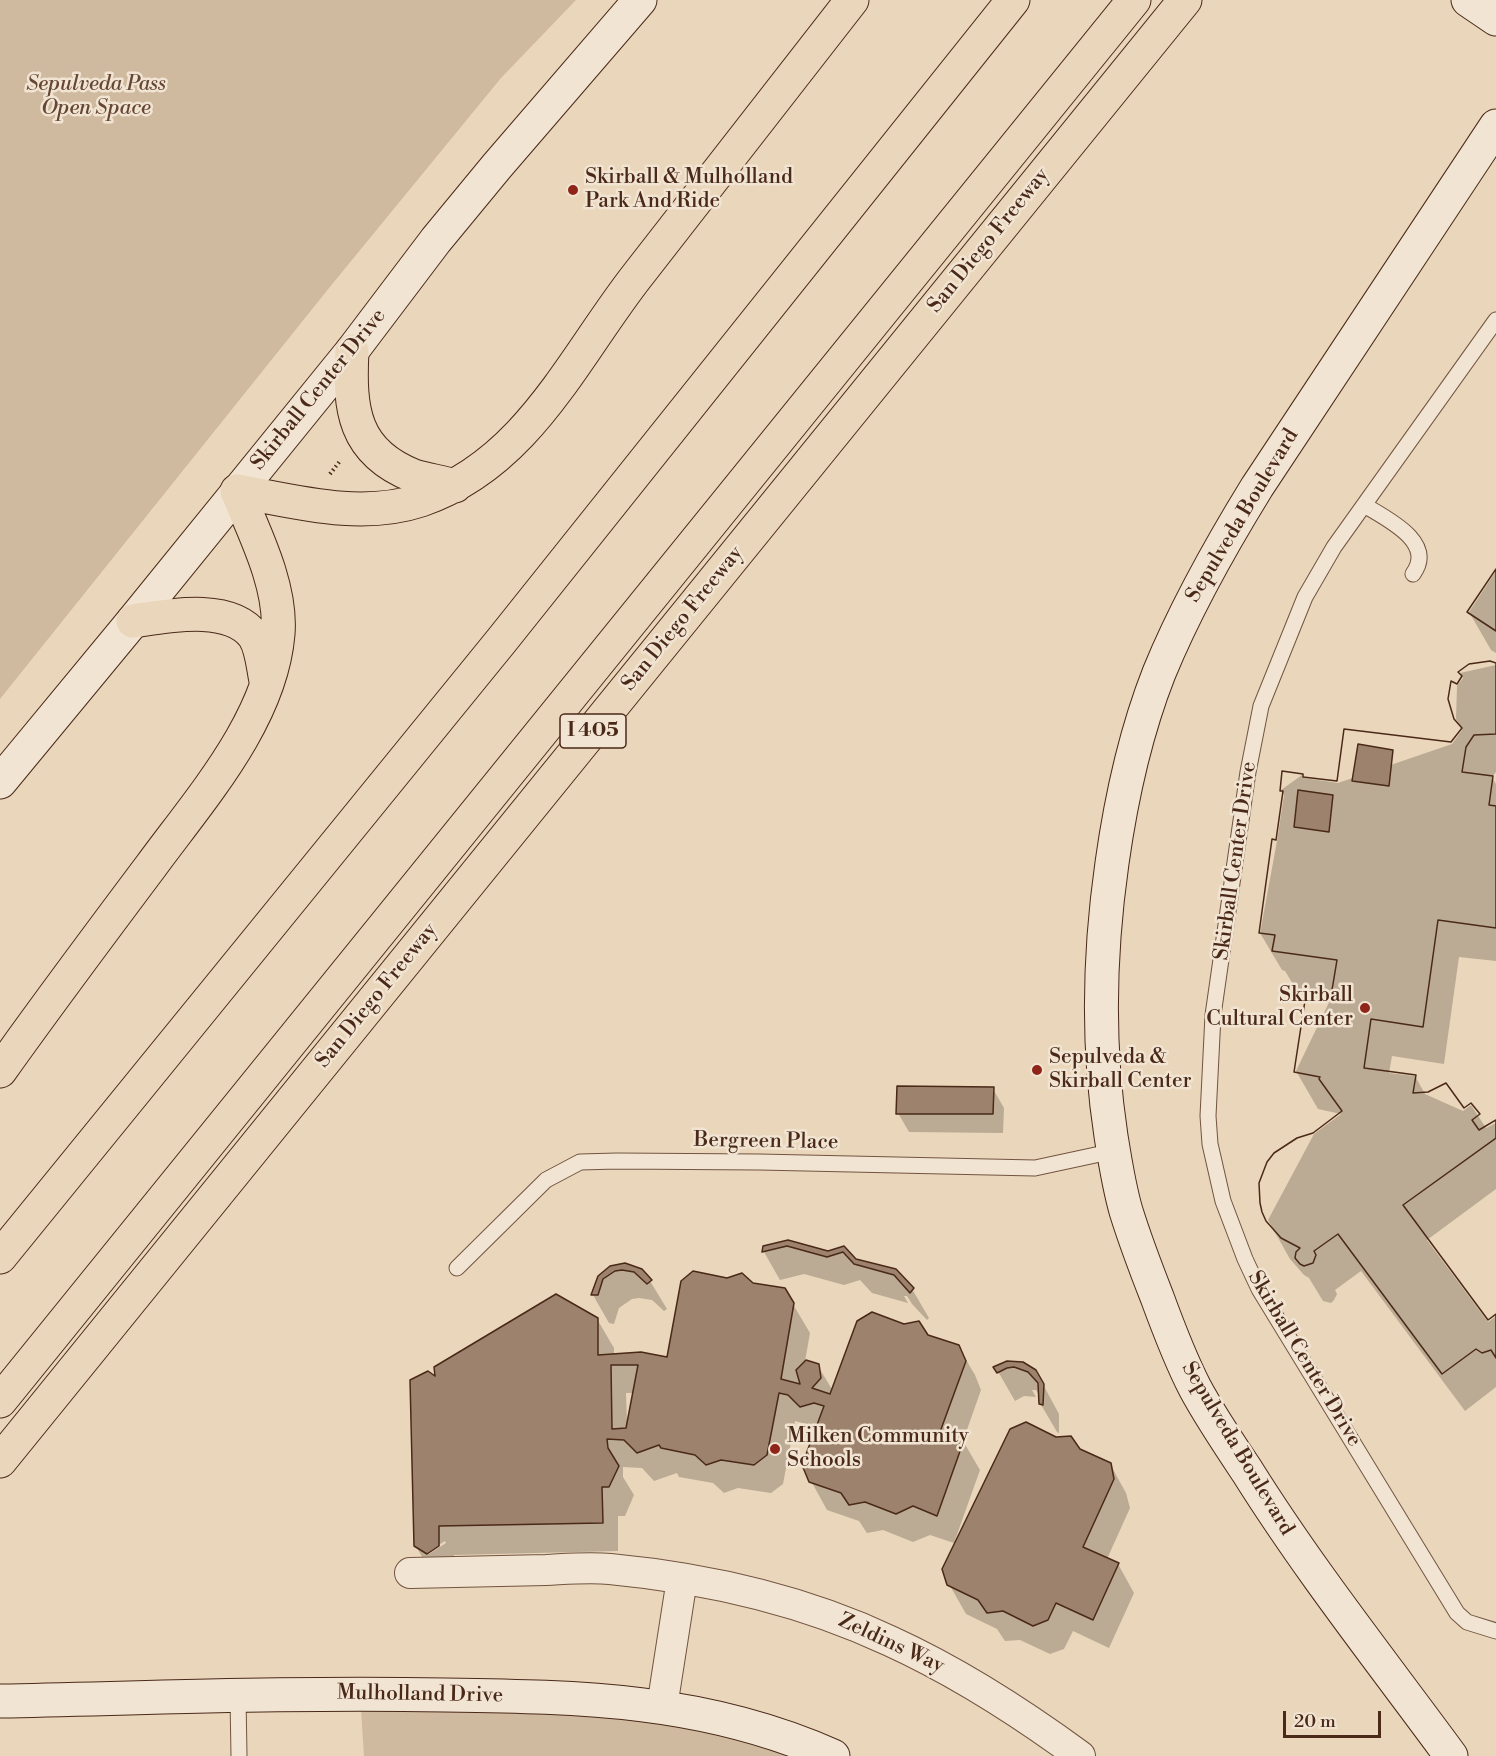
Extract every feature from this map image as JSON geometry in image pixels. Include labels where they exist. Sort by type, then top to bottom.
[{"type":"highway","points":[[237,491],[306,504],[365,510],[395,507],[455,486],[491,462],[507,449],[584,353],[632,283],[852,0]]},
{"type":"highway","points":[[0,1257],[502,640],[1013,0]]},
{"type":"highway","points":[[0,1401],[1134,0]]},
{"type":"highway","name":"San Diego Freeway","points":[[0,1461],[1185,0]]},
{"type":"highway","points":[[352,351],[353,408],[360,430],[369,445],[387,463],[415,476],[455,486]]},
{"type":"highway","points":[[0,1071],[223,768],[260,705],[275,659],[279,632],[276,604],[263,554],[237,491]]},
{"type":"highway","points":[[133,621],[171,615],[195,615],[222,617],[242,624],[254,636],[260,650],[267,683]]},
{"type":"main road","name":"Skirball Center Drive","points":[[0,782],[352,351],[436,240],[640,0]]},
{"type":"main road","points":[[1468,0],[1496,19]]},
{"type":"main road","name":"Sepulveda Boulevard","points":[[1451,1756],[1287,1533],[1195,1387],[1168,1326],[1126,1209],[1105,1094],[1100,1031],[1102,959],[1118,815],[1135,746],[1158,676],[1187,608],[1234,525],[1496,126]]},
{"type":"main road","name":"Mulholland Drive","points":[[0,1701],[360,1693],[607,1700],[712,1716],[765,1730],[833,1756]]},
{"type":"street","name":"Zeldins Way","points":[[410,1572],[608,1568],[682,1579],[779,1600],[889,1640],[945,1668],[1002,1701],[1080,1756]]},
{"type":"street","points":[[662,1707],[682,1579]]},
{"type":"lane","name":"Skirball Center Drive","points":[[1496,320],[1334,547],[1305,597],[1261,706],[1248,772],[1214,1015],[1208,1116],[1210,1144],[1223,1201],[1259,1289],[1457,1613],[1467,1622],[1496,1631]]},
{"type":"lane","points":[[1364,505],[1402,528],[1413,540],[1420,553],[1417,569],[1413,574]]},
{"type":"lane","name":"Bergreen Place","points":[[457,1268],[546,1180],[580,1162],[759,1162],[1035,1168],[1114,1151]]},
{"type":"lane","points":[[230,1697],[239,1756]]},
{"type":"path","points":[[329,475],[344,455]]},
{"type":"green space","name":"Sepulveda Pass Open Space","points":[[0,0],[576,0],[501,78],[329,288],[0,699]]},
{"type":"green space","points":[[360,1693],[553,1697],[833,1756],[364,1756]]},
{"type":"building","points":[[1496,569],[1496,631],[1467,612]]},
{"type":"building","points":[[1496,569],[1496,631],[1467,612]]},
{"type":"building","name":"Skirball Cultural Center","points":[[1490,661],[1496,663],[1496,734],[1474,735],[1466,747],[1462,772],[1493,776],[1489,805],[1496,806],[1496,928],[1438,920],[1423,1027],[1371,1019],[1364,1068],[1416,1075],[1413,1093],[1428,1092],[1446,1083],[1464,1108],[1471,1103],[1480,1114],[1472,1120],[1479,1130],[1496,1120],[1496,1138],[1403,1205],[1488,1320],[1496,1314],[1496,1358],[1491,1350],[1482,1353],[1476,1349],[1442,1374],[1338,1234],[1314,1251],[1316,1255],[1313,1263],[1304,1266],[1295,1258],[1300,1248],[1281,1238],[1266,1221],[1262,1212],[1259,1183],[1267,1162],[1274,1153],[1297,1138],[1313,1133],[1342,1111],[1319,1079],[1320,1077],[1294,1072],[1306,994],[1331,996],[1337,960],[1272,951],[1275,935],[1259,933],[1272,839],[1276,840],[1283,791],[1280,791],[1282,771],[1303,774],[1303,777],[1337,781],[1344,729],[1451,742],[1462,728],[1454,719],[1448,699],[1451,681],[1457,684],[1462,676],[1458,672],[1469,664]],"holes":[[[1358,744],[1393,750],[1389,786],[1352,781]],[[1298,790],[1333,795],[1329,832],[1294,827]]]},
{"type":"building","name":"Skirball Cultural Center","points":[[1490,661],[1496,663],[1496,734],[1474,735],[1466,747],[1462,772],[1493,776],[1489,805],[1496,806],[1496,928],[1438,920],[1423,1027],[1371,1019],[1364,1068],[1416,1075],[1413,1093],[1428,1092],[1446,1083],[1464,1108],[1471,1103],[1480,1114],[1472,1120],[1479,1130],[1496,1120],[1496,1138],[1403,1205],[1488,1320],[1496,1314],[1496,1358],[1491,1350],[1482,1353],[1476,1349],[1442,1374],[1338,1234],[1314,1251],[1316,1255],[1313,1263],[1304,1266],[1295,1258],[1300,1248],[1281,1238],[1266,1221],[1262,1212],[1259,1183],[1267,1162],[1274,1153],[1297,1138],[1313,1133],[1342,1111],[1319,1079],[1320,1077],[1294,1072],[1306,994],[1331,996],[1337,960],[1272,951],[1275,935],[1259,933],[1272,839],[1276,840],[1283,791],[1280,791],[1282,771],[1303,774],[1303,777],[1337,781],[1344,729],[1451,742],[1462,728],[1454,719],[1448,699],[1451,681],[1457,684],[1462,676],[1458,672],[1469,664]]},
{"type":"building","points":[[897,1086],[994,1087],[993,1114],[896,1114]]},
{"type":"building","points":[[788,1240],[828,1251],[844,1246],[856,1259],[896,1269],[914,1288],[910,1293],[894,1275],[854,1264],[843,1252],[827,1257],[787,1246],[762,1252],[763,1246]]},
{"type":"building","points":[[625,1263],[642,1269],[652,1280],[647,1284],[634,1272],[615,1271],[603,1279],[598,1295],[591,1295],[598,1276],[610,1266]]},
{"type":"building","points":[[693,1271],[727,1278],[742,1273],[753,1283],[785,1288],[794,1303],[781,1379],[800,1384],[796,1370],[806,1360],[819,1364],[821,1378],[812,1388],[830,1394],[857,1321],[872,1312],[904,1324],[919,1321],[928,1335],[959,1345],[966,1361],[940,1432],[964,1440],[937,1516],[913,1506],[896,1514],[865,1502],[849,1505],[841,1493],[809,1482],[802,1465],[824,1406],[814,1403],[800,1407],[788,1395],[779,1393],[767,1455],[754,1465],[721,1460],[706,1465],[695,1455],[661,1448],[659,1445],[637,1453],[624,1440],[607,1439],[608,1448],[619,1466],[609,1487],[602,1487],[603,1523],[439,1526],[439,1546],[427,1554],[414,1546],[410,1380],[428,1371],[435,1376],[434,1367],[556,1294],[598,1318],[598,1355],[641,1352],[667,1357],[681,1281]],"holes":[[[611,1365],[638,1365],[626,1428],[612,1429]]]},
{"type":"building","points":[[1007,1361],[1023,1362],[1036,1370],[1044,1384],[1043,1405],[1039,1404],[1038,1383],[1028,1372],[1014,1367],[997,1373],[993,1367]]},
{"type":"building","points":[[1026,1422],[1056,1437],[1071,1436],[1080,1449],[1111,1463],[1114,1479],[1083,1547],[1119,1563],[1093,1620],[1056,1603],[1048,1620],[1033,1626],[1003,1611],[987,1613],[978,1600],[947,1585],[942,1569],[1010,1429]]},
{"type":"place","name":"Skirball & Mulholland Park And Ride","points":[[573,190]]},
{"type":"place","name":"Skirball Cultural Center","points":[[1365,1008]]},
{"type":"place","name":"Sepulveda & Skirball Center","points":[[1037,1070]]},
{"type":"place","name":"Milken Community Schools","points":[[775,1449]]}]
